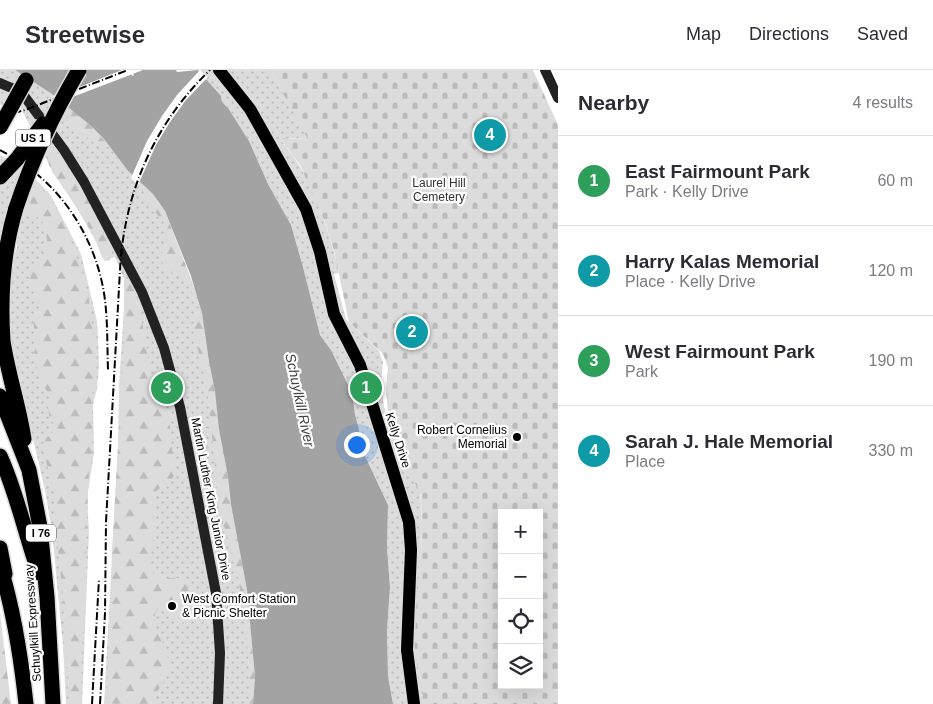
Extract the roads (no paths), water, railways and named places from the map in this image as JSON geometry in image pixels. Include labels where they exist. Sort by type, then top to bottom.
[{"type":"highway","name":"US 1","points":[[0,177],[24,150],[63,98],[79,70]]},
{"type":"highway","points":[[0,106],[30,75]]},
{"type":"highway","points":[[0,127],[30,75]]},
{"type":"highway","points":[[29,470],[22,422],[3,342],[0,310],[1,279],[6,245],[16,208],[35,157],[63,98]]},
{"type":"highway","name":"Schuylkill Expressway","points":[[0,396],[29,470],[40,527],[48,597],[52,704]]},
{"type":"highway","points":[[0,456],[17,499],[28,542],[48,597]]},
{"type":"highway","points":[[0,548],[9,595]]},
{"type":"highway","name":"Schuylkill Expressway","points":[[0,566],[9,595],[26,704]]},
{"type":"main road","name":"Kelly Drive","points":[[219,70],[250,109],[306,209],[320,252],[334,314],[360,365],[409,522],[411,550],[407,650],[414,704]]},
{"type":"main road","points":[[545,70],[558,98]]},
{"type":"main road","name":"Martin Luther King Junior Drive","points":[[0,83],[14,89],[25,97],[81,176],[142,292],[164,348],[180,408],[216,592],[220,652],[218,704]]},
{"type":"water","name":"Schuylkill River","points":[[15,70],[127,70],[133,76],[129,70],[176,70],[177,72],[198,70],[221,96],[222,102],[228,108],[249,141],[268,184],[291,225],[320,335],[331,350],[352,393],[365,456],[388,505],[387,548],[390,587],[387,631],[388,676],[393,704],[253,704],[255,677],[247,590],[231,504],[202,313],[191,276],[165,211],[153,194],[128,171],[104,139],[90,125],[52,94]]},
{"type":"railway","points":[[0,117],[25,110],[128,70]]},
{"type":"railway","points":[[100,704],[105,613],[106,522],[123,242],[135,187],[158,137],[190,91],[210,70]]},
{"type":"railway","points":[[0,150],[26,166],[55,191],[78,222],[87,239],[100,275],[104,293],[108,370]]},
{"type":"railway","points":[[92,704],[99,579]]},
{"type":"place","name":"Sarah J. Hale Memorial","points":[[490,135]]},
{"type":"place","name":"Harry Kalas Memorial","points":[[412,332]]},
{"type":"place","name":"West Fairmount Park","points":[[167,388]]},
{"type":"place","name":"East Fairmount Park","points":[[366,388]]},
{"type":"place","name":"Robert Cornelius Memorial","points":[[517,437]]},
{"type":"place","name":"West Comfort Station & Picnic Shelter","points":[[172,606]]},
{"type":"park label","name":"Laurel Hill Cemetery","points":[[439,190]]}]
